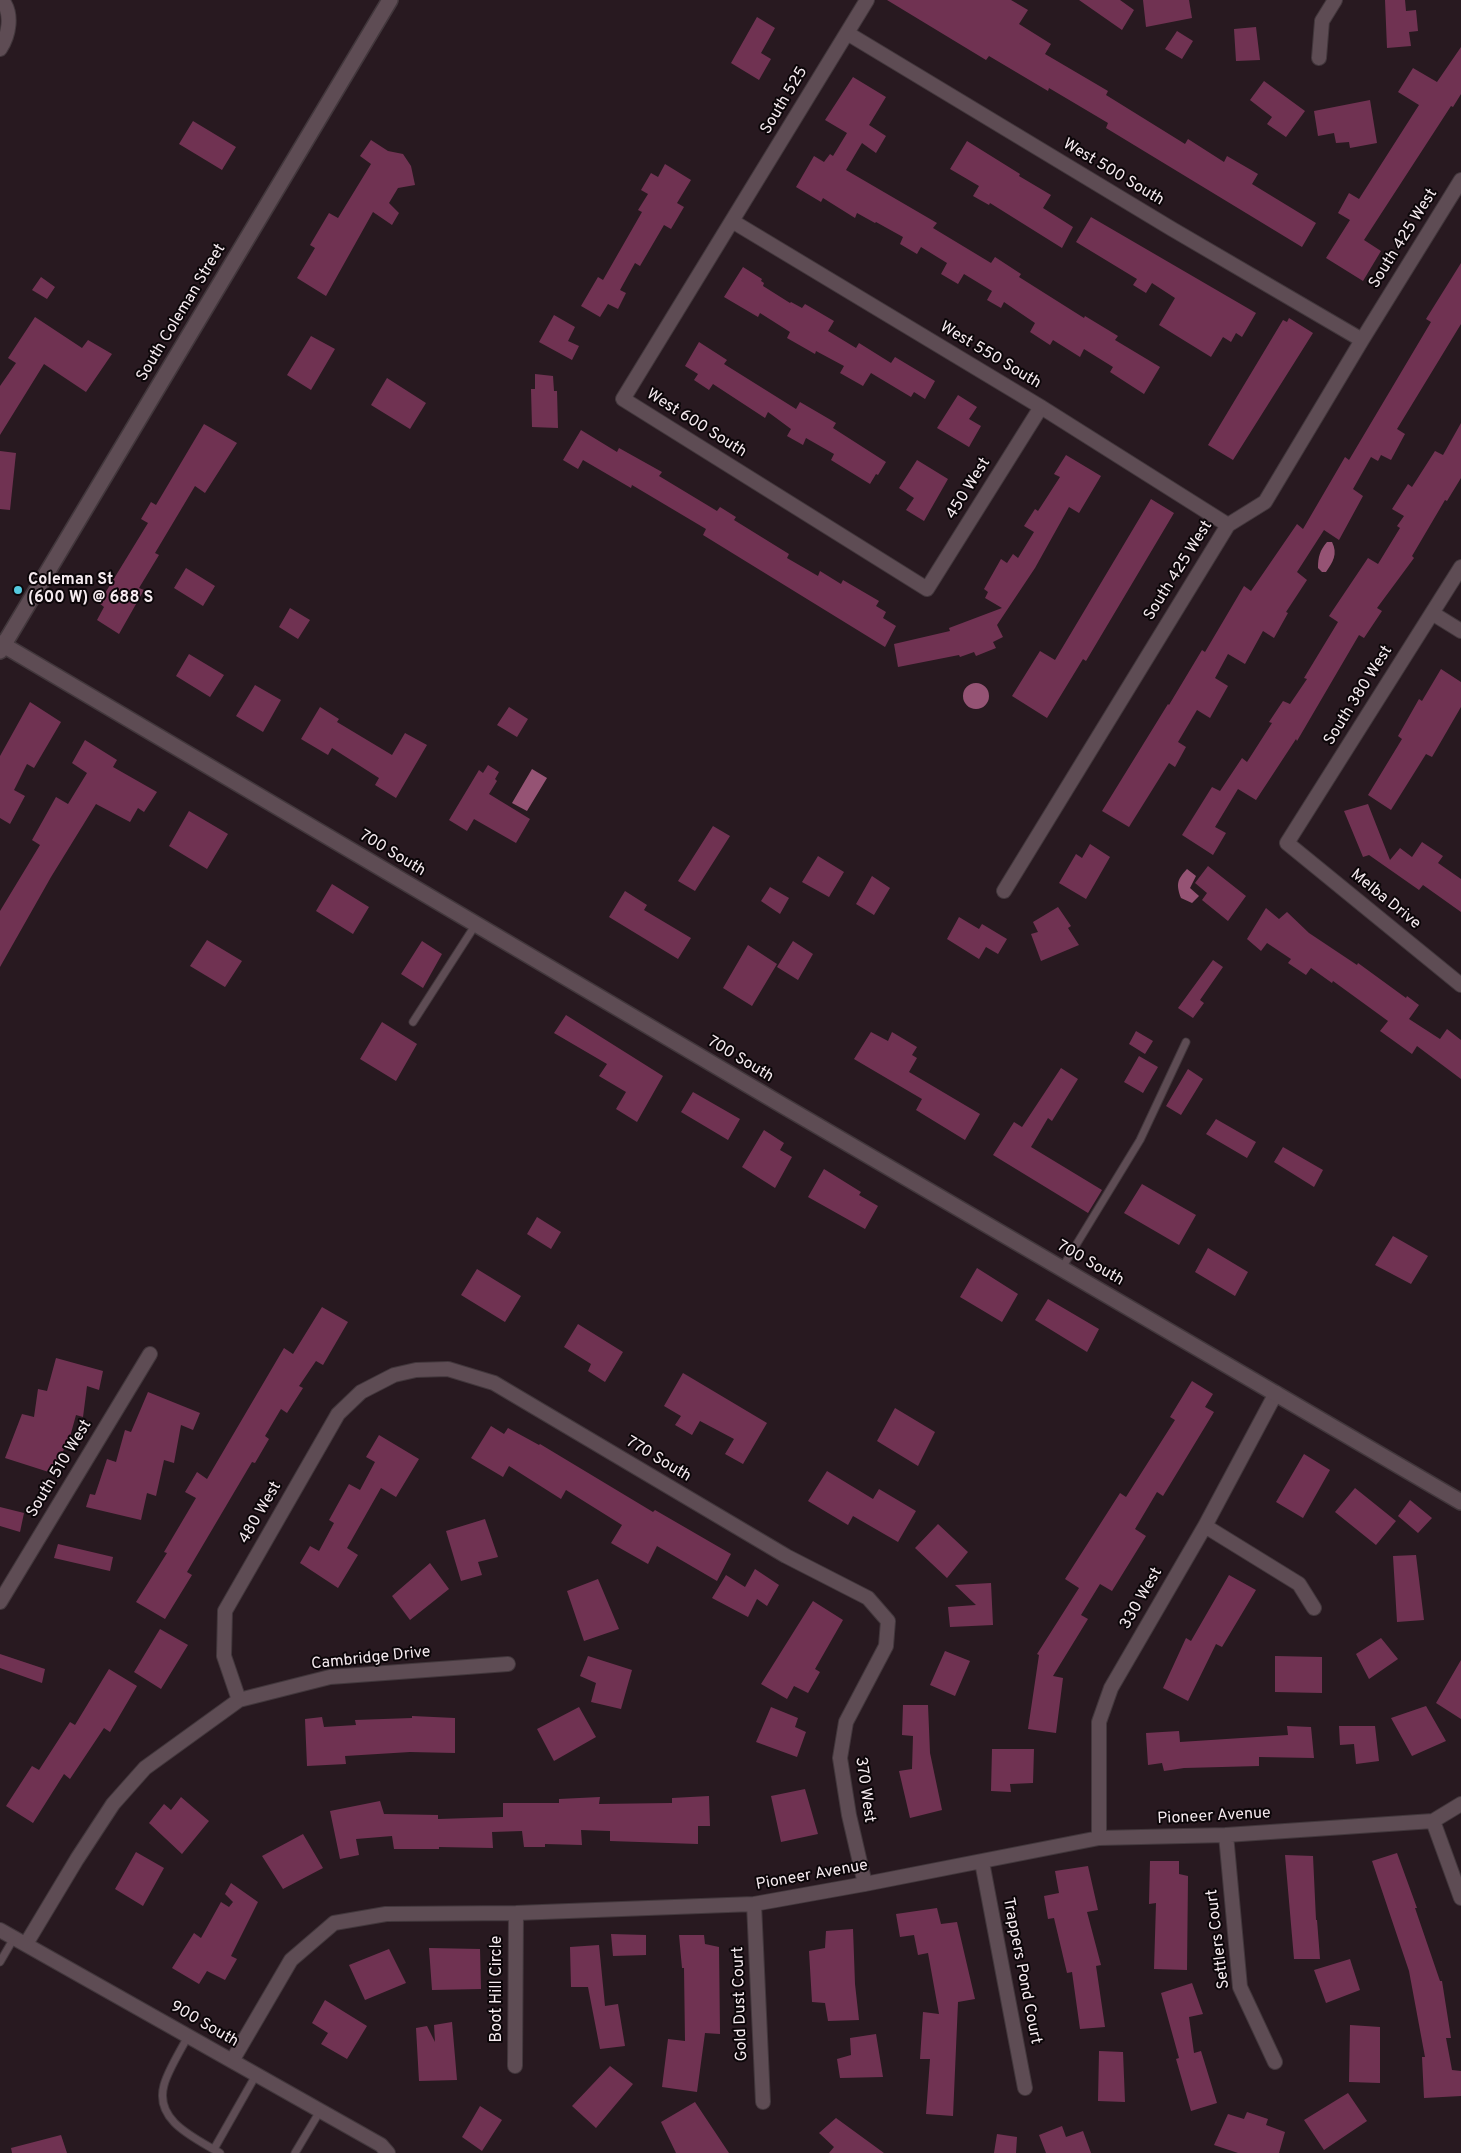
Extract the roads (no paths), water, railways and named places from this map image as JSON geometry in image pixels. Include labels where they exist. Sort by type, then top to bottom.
[{"type":"street","points":[[0,50],[4,43],[10,20],[2,0]]},
{"type":"street","name":"South Coleman Street","points":[[1,646],[390,0]]},
{"type":"street","name":"South 525","points":[[732,221],[867,0]]},
{"type":"street","points":[[1319,58],[1322,21],[1335,0]]},
{"type":"street","name":"West 500 South","points":[[847,33],[1172,229],[1362,340]]},
{"type":"street","name":"South 425 West","points":[[1004,891],[1228,525],[1265,502],[1461,180]]},
{"type":"street","name":"West 550 South","points":[[732,221],[1041,407],[1228,525]]},
{"type":"street","name":"West 600 South","points":[[732,221],[623,399],[927,589]]},
{"type":"street","name":"450 West","points":[[927,589],[1041,407]]},
{"type":"street","name":"South 380 West","points":[[1287,843],[1461,567]]},
{"type":"street","points":[[1432,613],[1461,631]]},
{"type":"street","name":"700 South","points":[[1,646],[1461,1502]]},
{"type":"street","name":"Melba Drive","points":[[1287,843],[1461,985]]},
{"type":"street","name":"South 510 West","points":[[0,1602],[150,1354]]},
{"type":"street","name":"770 South","points":[[394,1374],[416,1370],[448,1369],[494,1383],[786,1556],[868,1598],[888,1620]]},
{"type":"street","name":"480 West","points":[[238,1700],[224,1656],[225,1610],[338,1414],[362,1392],[394,1374]]},
{"type":"street","name":"330 West","points":[[1099,1838],[1099,1722],[1111,1688],[1205,1526],[1276,1393]]},
{"type":"street","points":[[1205,1526],[1299,1584],[1314,1608]]},
{"type":"street","name":"370 West","points":[[865,1884],[849,1815],[840,1758],[846,1722],[886,1646],[888,1620]]},
{"type":"street","name":"Cambridge Drive","points":[[20,1941],[113,1804],[145,1768],[238,1700],[330,1677],[508,1664]]},
{"type":"street","name":"Pioneer Avenue","points":[[232,2061],[291,1960],[334,1923],[386,1914],[516,1913],[754,1904],[982,1862],[1099,1838],[1226,1835],[1433,1821],[1461,1804]]},
{"type":"street","points":[[1433,1821],[1461,1898]]},
{"type":"street","name":"Settlers Court","points":[[1226,1835],[1240,1987],[1275,2062]]},
{"type":"street","name":"Trappers Pond Court","points":[[982,1862],[1025,2088]]},
{"type":"street","name":"Gold Dust Court","points":[[754,1904],[762,2102]]},
{"type":"street","name":"Boot Hill Circle","points":[[515,2066],[516,1913]]},
{"type":"street","name":"900 South","points":[[0,1930],[381,2145],[388,2153]]},
{"type":"lane","points":[[413,1022],[476,924]]},
{"type":"lane","points":[[1062,1268],[1140,1140],[1186,1042]]},
{"type":"lane","points":[[0,1962],[20,1941]]},
{"type":"lane","points":[[188,2036],[164,2085],[163,2105],[178,2128],[217,2151],[256,2075]]},
{"type":"lane","points":[[296,2153],[320,2111]]},
{"type":"place","name":"Coleman St (600 W) @ 688 S","points":[[18,590]]}]
